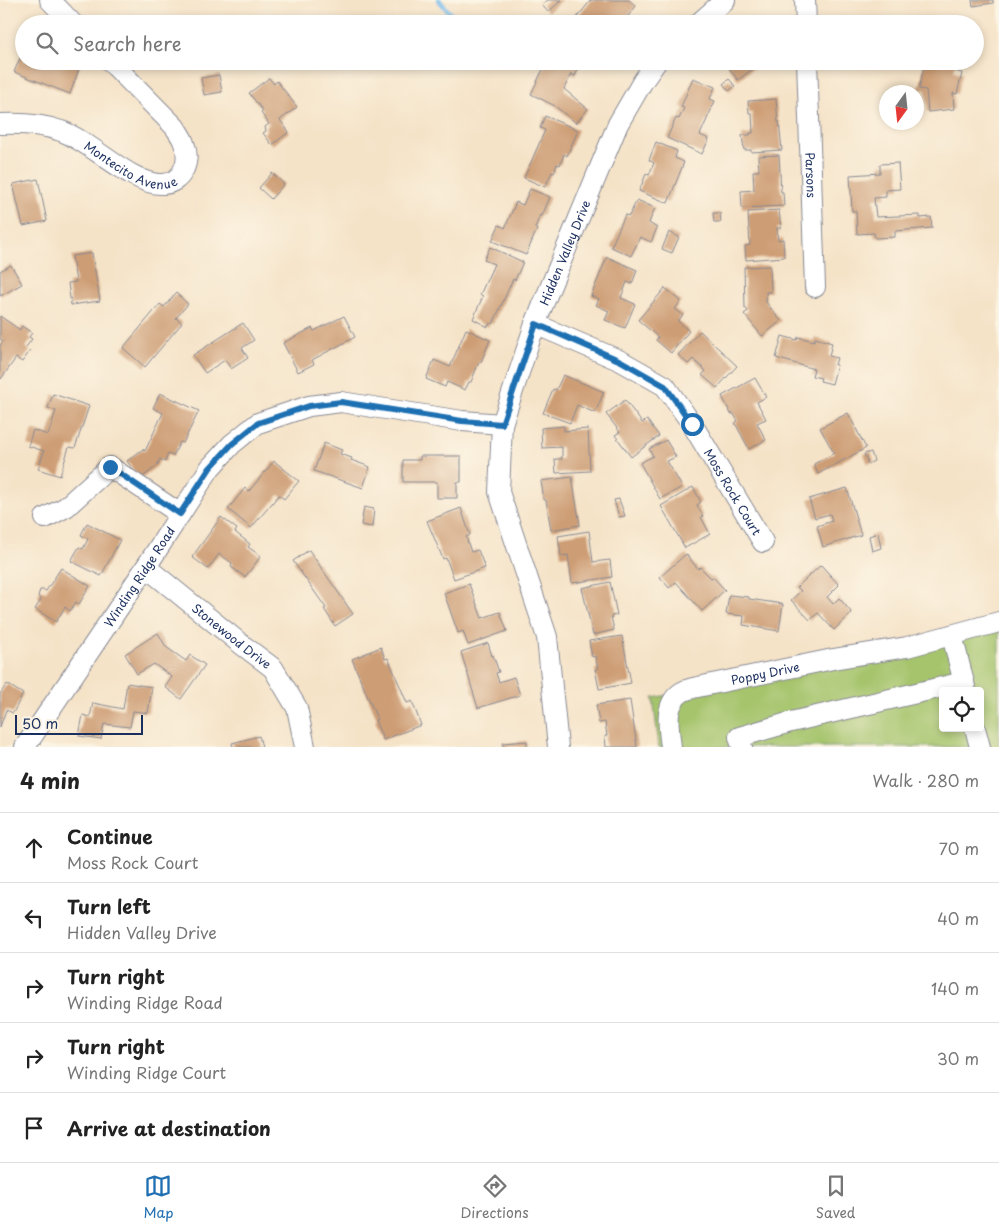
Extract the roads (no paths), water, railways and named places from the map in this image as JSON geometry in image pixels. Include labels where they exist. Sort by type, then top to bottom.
[{"type":"street","points":[[50,0],[65,15]]},
{"type":"street","points":[[708,15],[725,0]]},
{"type":"street","points":[[805,0],[806,15]]},
{"type":"street","name":"Montecito Avenue","points":[[0,124],[38,125],[62,131],[146,181],[162,184],[176,179],[182,174],[187,159],[184,142],[175,126],[119,70]]},
{"type":"street","name":"Hidden Valley Drive","points":[[558,747],[547,637],[499,492],[502,424],[536,324],[618,124],[651,70]]},
{"type":"street","name":"Parsons","points":[[807,70],[815,287]]},
{"type":"street","name":"Moss Rock Court","points":[[536,324],[621,361],[665,386],[692,424],[763,542]]},
{"type":"street","name":"Winding Ridge Road","points":[[25,747],[210,468],[232,444],[258,423],[309,406],[341,402],[462,421],[502,424]]},
{"type":"street","points":[[45,518],[66,507],[110,467],[180,514]]},
{"type":"street","name":"Stonewood Drive","points":[[146,566],[273,668],[297,708],[305,747]]},
{"type":"street","points":[[742,747],[739,737],[791,722],[965,686],[952,635],[999,622]]},
{"type":"street","name":"Poppy Drive","points":[[672,747],[668,718],[674,700],[681,692],[824,661],[907,647],[952,635]]},
{"type":"street","points":[[976,732],[980,747]]},
{"type":"waterway","points":[[439,0],[452,15]]}]
